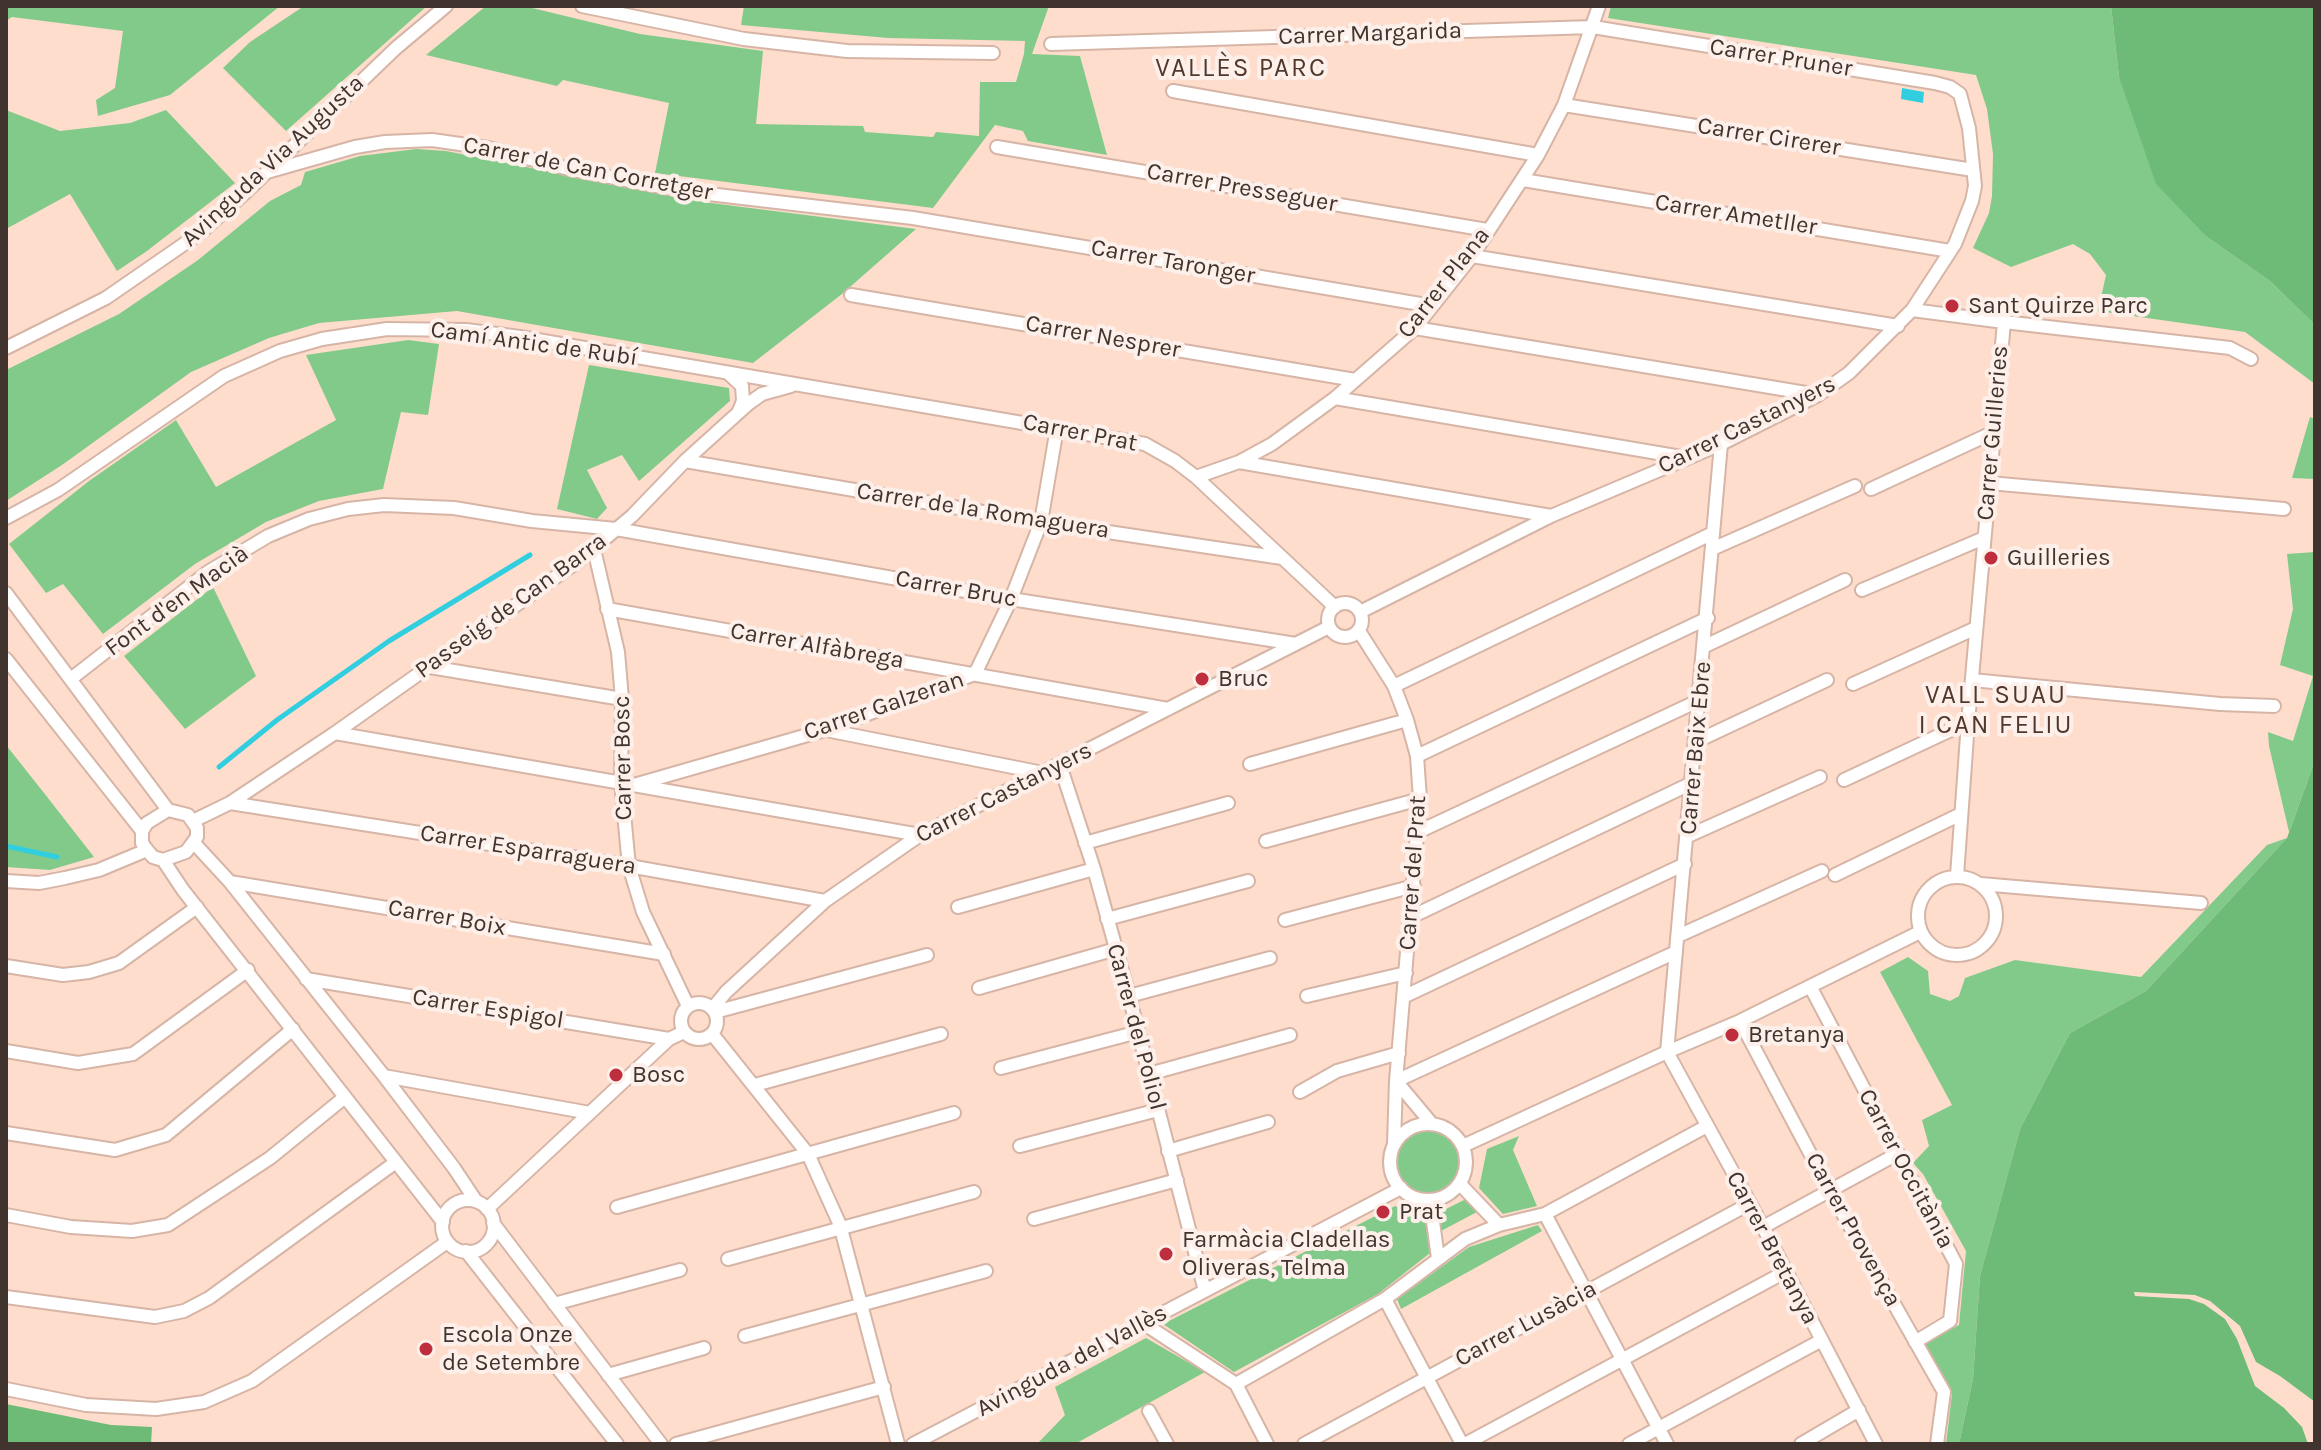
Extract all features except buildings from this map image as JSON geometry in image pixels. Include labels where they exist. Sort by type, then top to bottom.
[{"type":"street","name":"Avinguda Via Augusta","points":[[6,348],[63,321],[152,268],[209,226],[375,67],[446,6]]},
{"type":"street","points":[[582,6],[744,39],[847,51],[993,53]]},
{"type":"street","name":"Carrer Plana","points":[[1196,477],[1239,462],[1272,444],[1335,398],[1415,328],[1472,256],[1538,155],[1564,105],[1599,6]]},
{"type":"street","name":"Carrer Margarida","points":[[1051,44],[1593,27]]},
{"type":"street","name":"Carrer Pruner","points":[[1593,27],[1935,83],[1950,87],[1964,101]]},
{"type":"street","points":[[1173,91],[1538,155]]},
{"type":"street","name":"Carrer Castanyers","points":[[1360,612],[1551,516],[1721,444],[1818,395],[1849,373],[1912,310],[1950,251],[1972,201],[1975,186],[1964,101]]},
{"type":"street","name":"Carrer Cirerer","points":[[1564,105],[1973,170]]},
{"type":"street","name":"Carrer de Can Corretger","points":[[267,172],[355,147],[432,140],[488,148],[569,169],[683,191],[913,218]]},
{"type":"street","name":"Carrer Presseguer","points":[[997,147],[1487,230]]},
{"type":"street","name":"Carrer Ametller","points":[[1523,180],[1950,251]]},
{"type":"street","name":"Carrer Taronger","points":[[913,218],[1432,306]]},
{"type":"street","points":[[1472,256],[1898,326]]},
{"type":"street","name":"Carrer Nesprer","points":[[851,295],[1355,380]]},
{"type":"street","name":"Carrer Guilleries","points":[[1912,310],[2004,322],[1957,876]]},
{"type":"street","points":[[2004,322],[2230,348],[2251,359]]},
{"type":"street","points":[[1415,328],[1818,395]]},
{"type":"street","name":"Camí Antic de Rubí","points":[[6,518],[58,490],[224,376],[305,342],[387,329],[466,330],[816,387]]},
{"type":"street","points":[[727,372],[742,386],[743,401],[737,414]]},
{"type":"street","name":"Passeig de Can Barra","points":[[193,821],[230,803],[335,733],[594,549],[685,461],[762,394],[788,386],[816,387]]},
{"type":"street","name":"Carrer Prat","points":[[816,387],[1145,444],[1196,477],[1335,607]]},
{"type":"street","points":[[1335,398],[1687,458]]},
{"type":"street","name":"Carrer Galzeran","points":[[335,733],[627,783],[825,730],[975,674],[1011,599],[1041,522],[1057,428]]},
{"type":"street","points":[[1871,489],[1994,432]]},
{"type":"street","name":"Carrer Baix Ebre","points":[[1667,1052],[1708,618],[1721,444]]},
{"type":"street","name":"Carrer de la Romaguera","points":[[685,461],[1041,522],[1282,558]]},
{"type":"street","points":[[1239,462],[1551,516]]},
{"type":"street","points":[[1989,483],[2284,509]]},
{"type":"street","points":[[1712,549],[1855,486]]},
{"type":"street","name":"Font d'en Macià","points":[[72,678],[208,572],[268,536],[309,519],[348,509],[384,505],[454,508],[532,521],[616,529]]},
{"type":"street","name":"Carrer Bruc","points":[[616,529],[1011,599],[1296,644]]},
{"type":"street","points":[[1394,686],[1713,533]]},
{"type":"street","points":[[1862,590],[1984,538]]},
{"type":"street","name":"Carrer Bosc","points":[[594,549],[618,652],[629,866],[643,912],[688,1006]]},
{"type":"street","points":[[1705,646],[1845,580]]},
{"type":"street","points":[[6,593],[168,810],[188,815],[193,821],[197,828],[194,843],[186,852],[163,860],[153,857],[147,850],[142,843],[142,831],[147,823],[168,810]]},
{"type":"street","points":[[1346,603],[1357,607],[1360,612],[1362,622],[1359,631],[1349,637],[1337,635],[1329,627],[1328,616],[1335,607],[1346,603]]},
{"type":"street","name":"Carrer Alfàbrega","points":[[607,609],[1168,709]]},
{"type":"street","points":[[1417,756],[1708,618]]},
{"type":"street","name":"Carrer Castanyers","points":[[713,1010],[726,992],[825,901],[920,835],[1329,627]]},
{"type":"street","points":[[1853,684],[1976,628]]},
{"type":"street","name":"Carrer del Prat","points":[[1359,631],[1394,686],[1407,720],[1417,756],[1420,799],[1420,831],[1396,1081],[1394,1144]]},
{"type":"street","points":[[6,659],[142,831]]},
{"type":"street","points":[[430,667],[622,699]]},
{"type":"street","points":[[1695,742],[1827,680]]},
{"type":"street","points":[[1972,680],[2220,704],[2274,706]]},
{"type":"street","points":[[1420,831],[1700,700]]},
{"type":"street","points":[[1250,764],[1407,720]]},
{"type":"street","points":[[1844,780],[1968,722]]},
{"type":"street","points":[[825,730],[1043,773]]},
{"type":"street","name":"Carrer del Poliol","points":[[1060,765],[1094,869],[1205,1291]]},
{"type":"street","points":[[1688,836],[1820,777]]},
{"type":"street","points":[[627,783],[920,835]]},
{"type":"street","points":[[1411,917],[1692,783]]},
{"type":"street","points":[[1266,841],[1420,799]]},
{"type":"street","name":"Carrer Esparraguera","points":[[230,803],[629,866],[825,901]]},
{"type":"street","points":[[1085,843],[1228,803]]},
{"type":"street","points":[[1678,936],[1961,814]]},
{"type":"street","points":[[194,843],[230,882],[384,1076],[661,1444]]},
{"type":"street","points":[[6,881],[39,883],[65,878],[99,870],[147,850]]},
{"type":"street","points":[[163,860],[443,1222]]},
{"type":"street","points":[[1403,997],[1685,864]]},
{"type":"street","points":[[958,907],[1094,869]]},
{"type":"street","points":[[1981,884],[1996,908],[1995,930],[1981,948],[1969,955],[1951,956],[1932,948],[1920,932],[1917,913],[1920,901],[1929,888],[1945,878],[1957,876],[1981,884],[2201,903]]},
{"type":"street","points":[[1107,919],[1248,881]]},
{"type":"street","name":"Carrer Boix","points":[[230,882],[664,954]]},
{"type":"street","points":[[1285,920],[1414,886]]},
{"type":"street","points":[[6,966],[63,975],[89,972],[119,963],[197,907]]},
{"type":"street","points":[[1463,1146],[1740,1021],[1920,932]]},
{"type":"street","points":[[979,988],[1116,949]]},
{"type":"street","points":[[1432,1124],[1396,1081],[1676,952]]},
{"type":"street","points":[[713,1010],[927,955]]},
{"type":"street","points":[[1129,996],[1270,958]]},
{"type":"street","points":[[6,1051],[78,1063],[133,1054],[248,970]]},
{"type":"street","points":[[1307,996],[1406,973]]},
{"type":"street","name":"Carrer Espigol","points":[[306,979],[669,1039]]},
{"type":"street","name":"Carrer Occitània","points":[[1810,986],[1956,1264],[1950,1321],[1915,1342]]},
{"type":"street","points":[[698,1003],[713,1010],[718,1020],[713,1035],[702,1040],[684,1032],[682,1016],[688,1006],[698,1003]]},
{"type":"street","name":"Carrer Provença","points":[[1740,1021],[1830,1191],[1944,1392],[1937,1444]]},
{"type":"street","points":[[6,1133],[115,1150],[166,1135],[293,1029]]},
{"type":"street","points":[[493,1223],[493,1233],[485,1246],[475,1251],[466,1251],[447,1242],[443,1234],[446,1213],[456,1203],[481,1205],[590,1113],[669,1039],[684,1032]]},
{"type":"street","points":[[1001,1068],[1138,1032]]},
{"type":"street","points":[[755,1085],[941,1034]]},
{"type":"street","points":[[713,1035],[808,1154],[840,1229],[898,1444]]},
{"type":"street","points":[[1149,1074],[1290,1035]]},
{"type":"street","name":"Carrer Bretanya","points":[[1667,1052],[1876,1444]]},
{"type":"street","points":[[1300,1092],[1337,1071],[1399,1053]]},
{"type":"street","points":[[384,1076],[590,1113]]},
{"type":"street","points":[[6,1215],[71,1227],[132,1231],[168,1225],[270,1158],[345,1097]]},
{"type":"street","points":[[1020,1146],[1158,1110]]},
{"type":"street","points":[[617,1207],[954,1113]]},
{"type":"street","points":[[1168,1151],[1268,1122]]},
{"type":"street","points":[[1432,1124],[1452,1132],[1463,1146],[1466,1171],[1460,1184],[1442,1197],[1430,1200],[1406,1194],[1391,1173],[1394,1144],[1407,1130],[1419,1125],[1432,1124]]},
{"type":"street","points":[[1236,1384],[1385,1299],[1465,1239],[1499,1225],[1545,1214],[1707,1126]]},
{"type":"street","points":[[1763,1227],[1897,1154]]},
{"type":"street","points":[[6,1297],[155,1317],[184,1311],[209,1298],[396,1162]]},
{"type":"street","points":[[1034,1219],[1177,1180]]},
{"type":"street","points":[[1460,1184],[1499,1225]]},
{"type":"street","name":"Avinguda del Vallès","points":[[913,1444],[1401,1188]]},
{"type":"street","points":[[728,1259],[974,1192]]},
{"type":"street","points":[[1430,1200],[1438,1258]]},
{"type":"street","name":"Carrer Lusàcia","points":[[1304,1444],[1749,1204]]},
{"type":"street","points":[[1545,1214],[1667,1444]]},
{"type":"street","points":[[6,1389],[86,1405],[156,1409],[204,1402],[252,1381],[447,1242]]},
{"type":"street","points":[[466,1251],[617,1444]]},
{"type":"street","points":[[554,1304],[680,1270]]},
{"type":"street","points":[[745,1336],[986,1271]]},
{"type":"street","points":[[1385,1299],[1425,1378],[1464,1444],[1785,1272]]},
{"type":"street","points":[[1143,1323],[1236,1384],[1267,1444]]},
{"type":"street","points":[[1629,1444],[1822,1340]]},
{"type":"street","points":[[608,1375],[704,1348]]},
{"type":"street","points":[[676,1444],[884,1387]]},
{"type":"street","points":[[1801,1444],[1859,1410]]},
{"type":"street","points":[[1149,1411],[1167,1444]]},
{"type":"green space","points":[[6,6],[280,6],[170,95],[98,116],[96,100],[115,88],[123,31],[12,17],[6,21]]},
{"type":"green space","points":[[304,6],[427,6],[286,131],[223,68],[250,42]]},
{"type":"green space","points":[[486,6],[524,6],[640,34],[763,51],[756,124],[863,126],[865,132],[933,137],[936,132],[979,136],[980,82],[1016,82],[1025,41],[888,38],[741,25],[744,6],[1049,6],[1032,54],[1080,56],[1107,155],[1028,141],[1023,131],[995,125],[933,208],[655,173],[669,103],[563,80],[557,86],[426,55]]},
{"type":"green space","points":[[1611,6],[2111,6],[2119,77],[2207,237],[2270,281],[2315,325],[2315,384],[2245,332],[2098,311],[2106,275],[2090,254],[2073,244],[2011,267],[1973,248],[1989,213],[1993,154],[1987,109],[1976,75],[1608,18]]},
{"type":"green space","points":[[2111,6],[2315,6],[2315,325],[2270,281],[2207,237],[2156,184],[2119,77]]},
{"type":"green space","points":[[6,110],[60,131],[130,123],[166,110],[235,183],[117,271],[70,194],[6,229]]},
{"type":"green space","points":[[416,149],[446,151],[703,202],[916,229],[842,294],[753,363],[457,311],[319,323],[269,338],[191,372],[62,465],[6,501],[6,370],[119,314],[198,260],[270,201],[301,185],[305,172],[360,156]]},
{"type":"green space","points":[[408,340],[439,344],[428,415],[401,412],[383,489],[319,501],[266,522],[195,564],[103,634],[63,584],[46,593],[9,544],[89,481],[176,420],[216,487],[336,420],[306,355]]},
{"type":"green space","points":[[589,365],[729,388],[730,401],[639,481],[622,455],[587,470],[607,508],[597,519],[557,509]]},
{"type":"green space","points":[[2310,417],[2315,419],[2315,479],[2292,478]]},
{"type":"green space","points":[[2315,552],[2315,760],[2289,832],[2268,732],[2293,741],[2313,676],[2280,665],[2293,609],[2287,554]]},
{"type":"green space","points":[[213,587],[256,676],[185,729],[124,656]]},
{"type":"green space","points":[[6,745],[94,857],[50,870],[6,867]]},
{"type":"green space","points":[[2315,760],[2315,1402],[2256,1362],[2240,1326],[2210,1301],[2195,1295],[2134,1292],[2135,1296],[2189,1299],[2204,1304],[2225,1319],[2237,1339],[2255,1386],[2284,1408],[2302,1427],[2308,1444],[1959,1444],[1973,1379],[1980,1276],[2020,1129],[2070,1033],[2146,991],[2287,838]]},
{"type":"green space","points":[[2287,838],[2146,991],[2070,1033],[2020,1129],[1980,1276],[1973,1379],[1959,1444],[1946,1444],[1952,1394],[1924,1342],[1959,1325],[1966,1251],[1923,1174],[1913,1163],[1929,1146],[1922,1120],[1952,1105],[1880,972],[1908,957],[1928,971],[1930,994],[1950,1001],[1959,996],[1965,978],[2015,960],[2141,977],[2267,845]]},
{"type":"green space","points":[[1427,1130],[1439,1132],[1450,1139],[1457,1150],[1457,1174],[1450,1185],[1439,1192],[1427,1194],[1415,1192],[1404,1185],[1397,1174],[1395,1162],[1397,1150],[1404,1139],[1415,1132]]},
{"type":"green space","points":[[1519,1136],[1513,1150],[1537,1206],[1503,1214],[1479,1188],[1487,1149]]},
{"type":"green space","points":[[1466,1199],[1477,1212],[1441,1231],[1438,1213]]},
{"type":"green space","points":[[1395,1206],[1425,1220],[1430,1253],[1378,1294],[1234,1372],[1163,1324]]},
{"type":"green space","points":[[1538,1225],[1542,1231],[1401,1309],[1397,1299],[1469,1247]]},
{"type":"green space","points":[[1146,1338],[1205,1372],[1075,1444],[1037,1444],[1065,1415],[1055,1387]]},
{"type":"green space","points":[[6,1404],[111,1425],[152,1427],[151,1444],[6,1444]]},
{"type":"water","points":[[1902,88],[1924,92],[1923,103],[1901,99]]},
{"type":"waterway","points":[[219,767],[277,720],[389,641],[530,555]]},
{"type":"waterway","points":[[6,846],[57,857]]},
{"type":"place","name":"Sant Quirze Parc","points":[[1952,306]]},
{"type":"place","name":"Guilleries","points":[[1991,558]]},
{"type":"place","name":"Bruc","points":[[1202,679]]},
{"type":"place","name":"Bretanya","points":[[1732,1035]]},
{"type":"place","name":"Bosc","points":[[616,1075]]},
{"type":"place","name":"Prat","points":[[1383,1212]]},
{"type":"place","name":"Farmàcia Cladellas Oliveras, Telma","points":[[1166,1254]]},
{"type":"place","name":"Escola Onze de Setembre","points":[[426,1349]]},
{"type":"district","name":"VALLÈS PARC","points":[[1241,69]]},
{"type":"district","name":"VALL SUAU I CAN FELIU","points":[[1996,711]]}]
